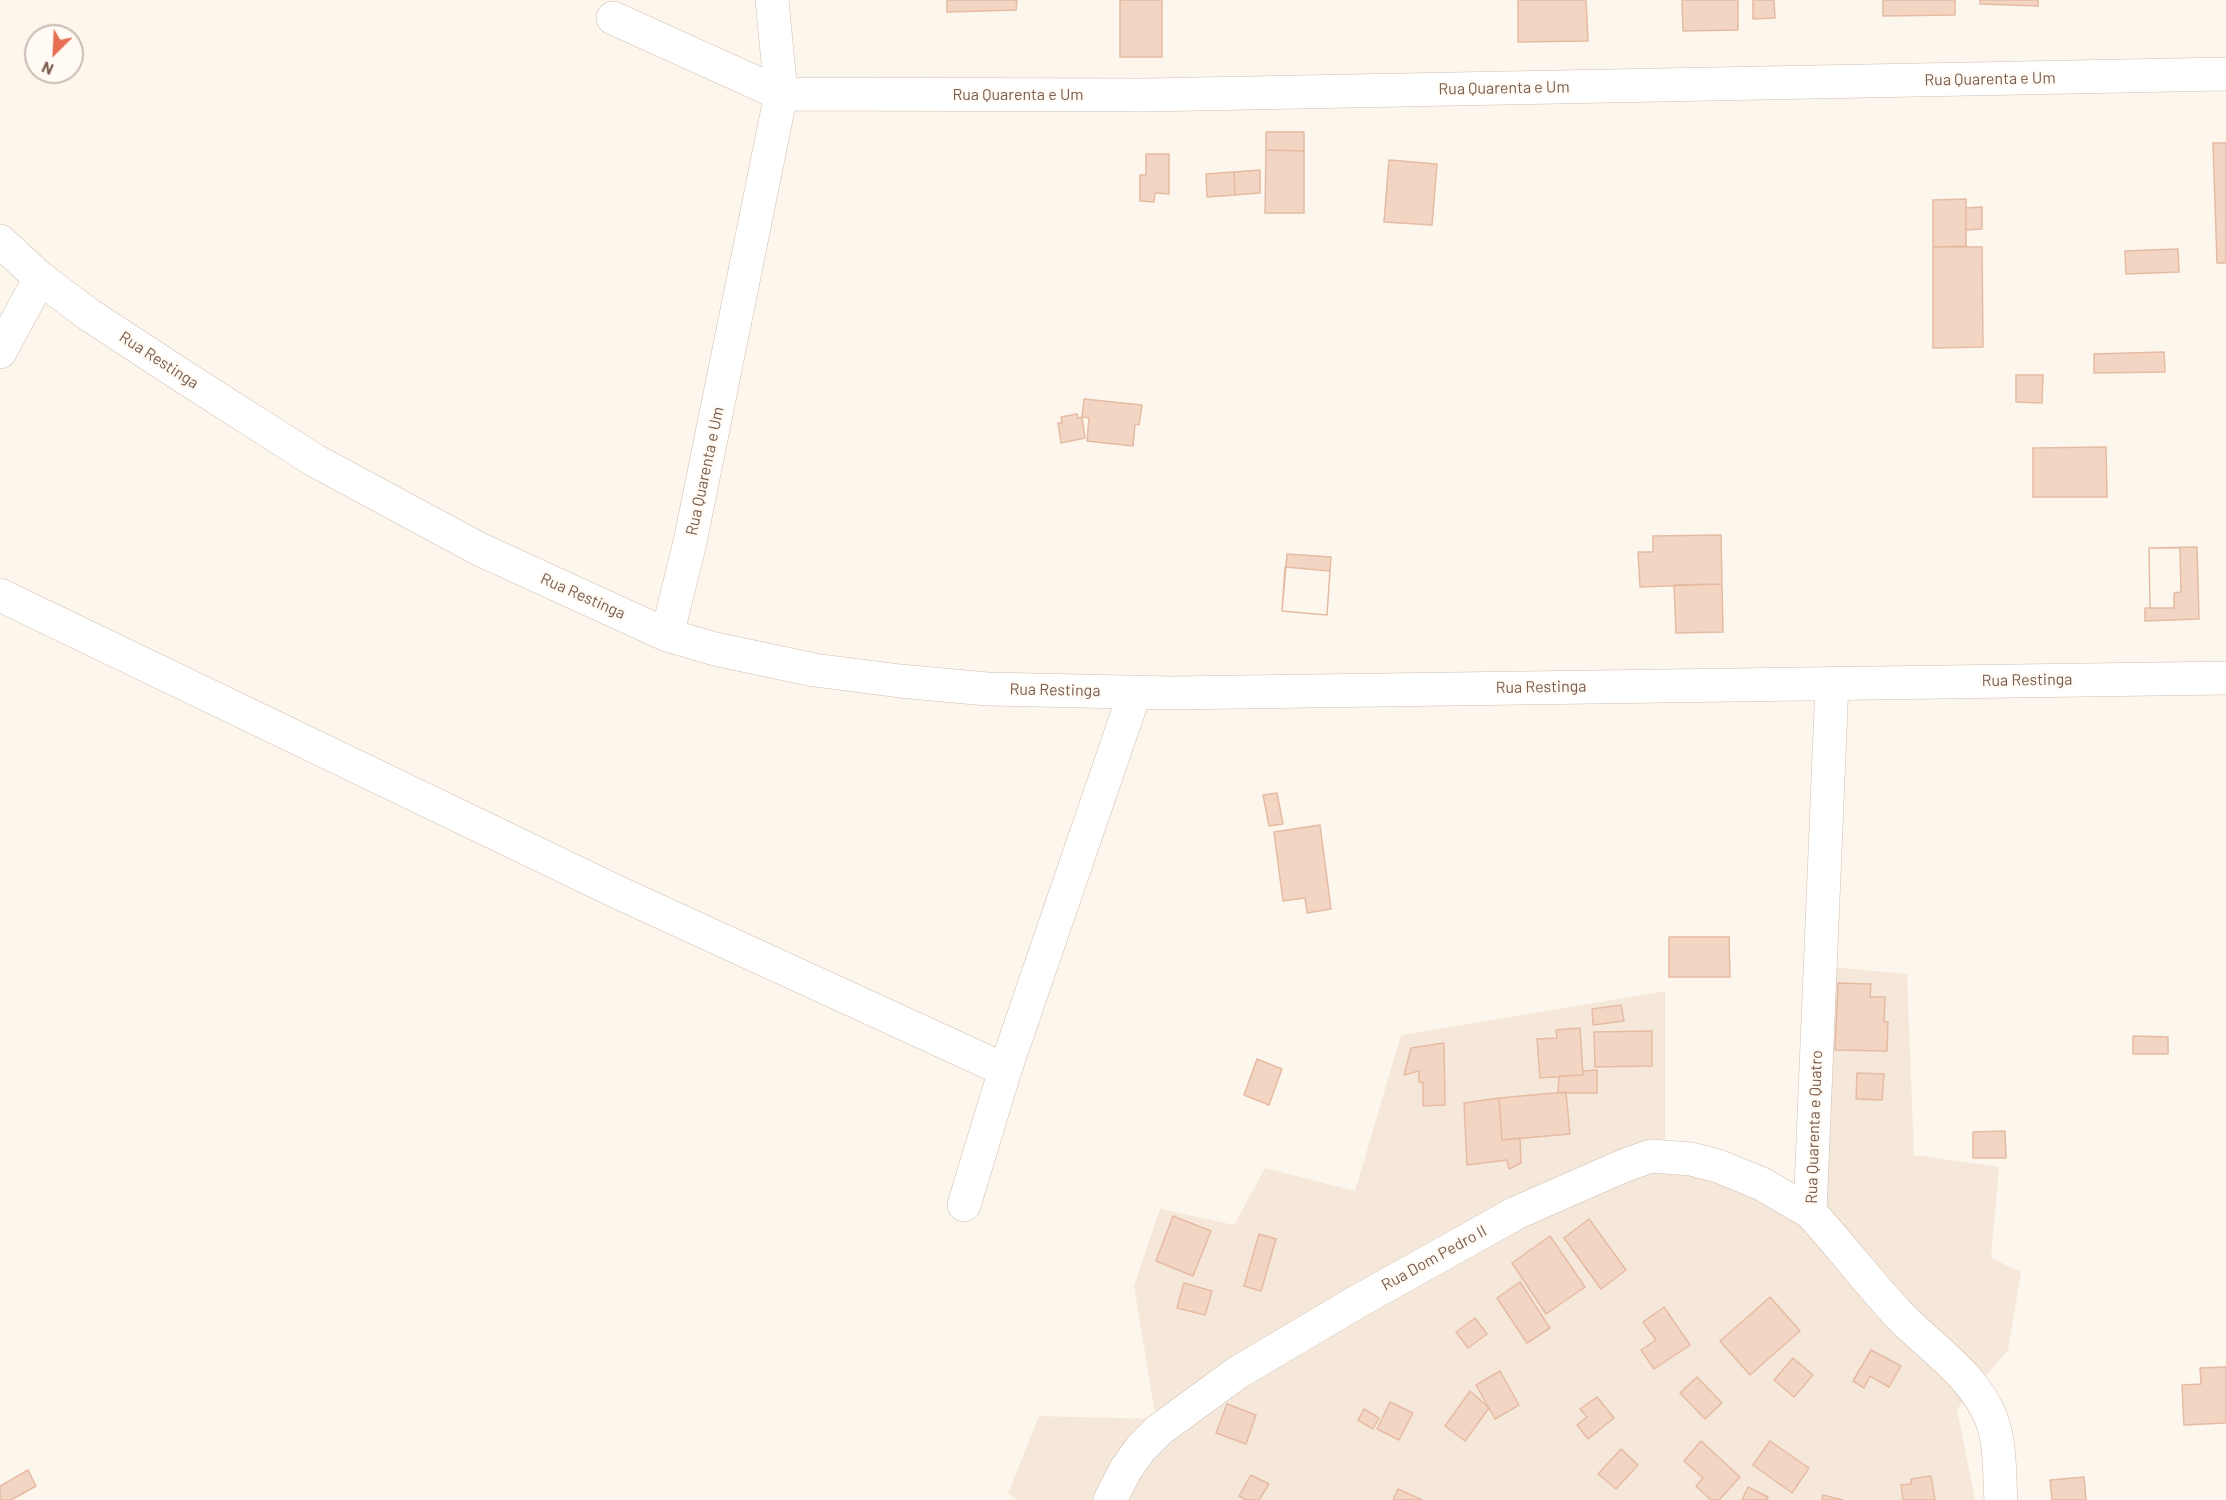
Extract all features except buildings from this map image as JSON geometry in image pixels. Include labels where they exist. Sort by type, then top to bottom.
[{"type":"street","name":"Rua Quarenta e Um","points":[[668,635],[690,542],[782,94],[772,0]]},
{"type":"street","name":"Rua Quarenta e Um","points":[[614,18],[782,94],[1158,95],[2226,74]]},
{"type":"street","name":"Rua Restinga","points":[[0,241],[40,278],[87,314],[314,460],[479,549],[668,635],[715,649],[814,670],[900,681],[987,688],[1172,693],[2226,678]]},
{"type":"street","points":[[0,352],[40,278]]},
{"type":"street","points":[[0,595],[615,891],[1005,1070]]},
{"type":"street","name":"Rua Quarenta e Quatro","points":[[1832,683],[1810,1212],[1899,1314],[1970,1381],[1991,1418],[1999,1451],[2001,1500]]},
{"type":"street","points":[[964,1205],[1005,1070],[1135,692]]},
{"type":"street","name":"Rua Dom Pedro II","points":[[1110,1500],[1126,1469],[1141,1448],[1159,1430],[1237,1373],[1355,1303],[1516,1213],[1623,1166],[1651,1156],[1691,1159],[1718,1166],[1762,1184],[1810,1212]]},
{"type":"shaded area","points":[[1818,966],[1907,974],[1914,1155],[1999,1167],[1991,1258],[2021,1272],[2008,1350],[1957,1409],[1975,1500],[1019,1500],[1008,1493],[1039,1416],[1156,1419],[1134,1286],[1160,1209],[1234,1225],[1265,1168],[1355,1191],[1401,1035],[1665,991],[1665,1159],[1724,1177],[1804,1227]]}]
